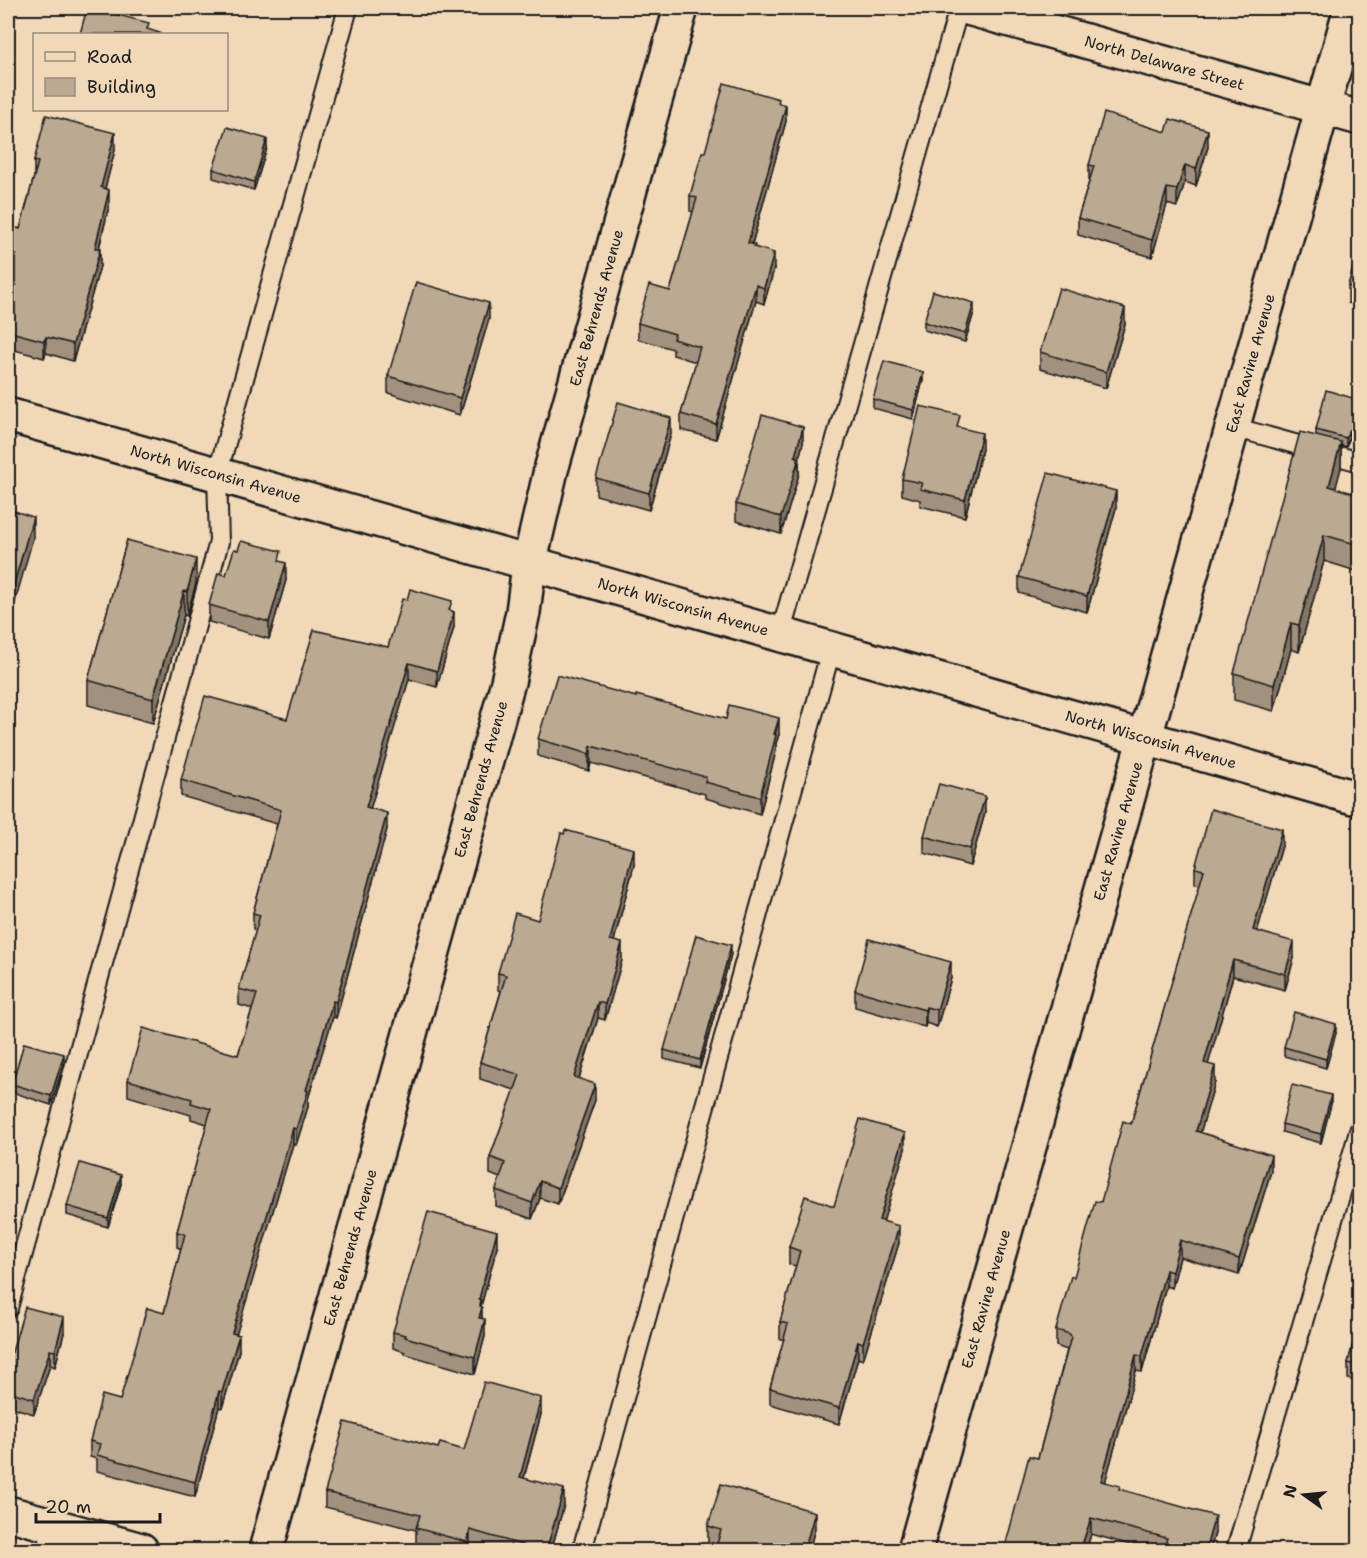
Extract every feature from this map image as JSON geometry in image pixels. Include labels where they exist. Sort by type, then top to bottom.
[{"type":"street","name":"East Behrends Avenue","points":[[266,1551],[508,682],[523,612],[530,564],[551,470],[681,8]]},
{"type":"street","name":"North Delaware Street","points":[[969,8],[1359,118]]},
{"type":"street","name":"East Ravine Avenue","points":[[915,1551],[1352,8]]},
{"type":"street","name":"North Wisconsin Avenue","points":[[8,415],[1359,799]]},
{"type":"street","points":[[8,1513],[50,1538],[141,1551]]},
{"type":"lane","points":[[8,1308],[219,542],[217,475],[348,8]]},
{"type":"lane","points":[[780,635],[958,8]]},
{"type":"lane","points":[[1233,427],[1359,462]]},
{"type":"lane","points":[[582,1551],[831,650]]},
{"type":"lane","points":[[1236,1551],[1359,1128]]},
{"type":"building","points":[[87,8],[91,8],[149,23],[147,29],[160,33],[80,33]]},
{"type":"building","points":[[724,83],[779,99],[778,103],[786,105],[748,243],[774,253],[764,288],[756,285],[716,424],[681,414],[700,347],[673,339],[675,334],[638,323],[649,285],[670,291],[697,198],[690,196]]},
{"type":"building","points":[[1104,113],[1166,132],[1170,119],[1208,130],[1196,169],[1185,165],[1177,190],[1167,188],[1152,240],[1078,218],[1094,166],[1089,165]]},
{"type":"building","points":[[46,115],[115,133],[101,187],[109,190],[95,248],[100,249],[73,344],[46,337],[44,341],[11,332],[12,328],[8,327],[8,225],[20,229],[38,162],[34,161]]},
{"type":"building","points":[[227,127],[267,139],[254,182],[213,169]]},
{"type":"building","points":[[1359,247],[1359,289],[1348,286]]},
{"type":"building","points":[[416,282],[489,303],[460,398],[388,376]]},
{"type":"building","points":[[1059,288],[1125,308],[1106,372],[1040,352]]},
{"type":"building","points":[[1359,289],[1359,307],[1355,305]]},
{"type":"building","points":[[933,291],[974,303],[965,334],[924,322]]},
{"type":"building","points":[[884,361],[923,372],[913,410],[873,399]]},
{"type":"building","points":[[1326,390],[1359,400],[1359,433],[1349,430],[1346,438],[1316,430]]},
{"type":"building","points":[[618,402],[671,418],[649,493],[596,478]]},
{"type":"building","points":[[920,406],[960,415],[957,427],[982,433],[965,500],[920,489],[922,483],[902,479]]},
{"type":"building","points":[[762,415],[803,427],[795,456],[799,458],[781,517],[736,504]]},
{"type":"building","points":[[1300,432],[1341,442],[1329,486],[1359,495],[1359,545],[1324,535],[1299,625],[1291,623],[1274,685],[1234,673]]},
{"type":"building","points":[[1048,473],[1116,491],[1087,596],[1019,577]]},
{"type":"building","points":[[8,509],[33,517],[8,605]]},
{"type":"building","points":[[127,540],[196,559],[187,592],[184,591],[153,699],[88,680]]},
{"type":"building","points":[[241,541],[281,551],[279,561],[286,563],[269,622],[209,605],[218,573],[226,575],[234,549],[238,550]]},
{"type":"building","points":[[410,589],[452,601],[449,610],[454,612],[437,671],[409,663],[366,807],[387,813],[336,1002],[333,1001],[296,1129],[293,1128],[232,1333],[239,1335],[222,1392],[219,1391],[195,1482],[97,1455],[100,1444],[90,1441],[102,1395],[120,1400],[147,1308],[164,1313],[185,1234],[177,1232],[211,1109],[191,1103],[192,1099],[128,1080],[143,1028],[238,1055],[257,994],[239,989],[260,915],[253,913],[281,810],[181,780],[205,696],[287,719],[314,630],[388,647],[402,599],[407,600]]},
{"type":"building","points":[[1359,661],[1359,682],[1354,680]]},
{"type":"building","points":[[557,675],[726,719],[729,705],[779,718],[760,797],[705,782],[706,777],[591,746],[589,754],[538,739]]},
{"type":"building","points":[[939,784],[985,796],[970,849],[924,836]]},
{"type":"building","points":[[1211,809],[1282,829],[1253,930],[1294,942],[1285,974],[1233,960],[1204,1063],[1215,1066],[1196,1131],[1271,1155],[1239,1259],[1180,1240],[1172,1272],[1166,1270],[1142,1356],[1136,1355],[1101,1481],[1120,1486],[1119,1489],[1215,1516],[1205,1551],[1185,1551],[1165,1544],[1167,1538],[1091,1518],[1080,1551],[1004,1551],[1029,1456],[1038,1458],[1071,1337],[1070,1334],[1056,1330],[1071,1276],[1074,1277],[1095,1201],[1101,1202],[1123,1121],[1131,1124],[1204,870],[1195,868]]},
{"type":"building","points":[[565,830],[634,849],[610,940],[622,943],[605,1004],[598,1002],[574,1077],[595,1084],[558,1188],[540,1181],[532,1203],[496,1190],[505,1163],[490,1157],[520,1075],[480,1062],[506,975],[498,973],[515,913],[538,920],[561,833],[564,834]]},
{"type":"building","points":[[696,935],[731,945],[700,1060],[664,1050]]},
{"type":"building","points":[[869,939],[951,962],[937,1010],[926,1007],[925,1010],[855,990]]},
{"type":"building","points":[[1294,1012],[1336,1024],[1326,1059],[1284,1047]]},
{"type":"building","points":[[24,1043],[64,1054],[51,1096],[12,1084]]},
{"type":"building","points":[[1292,1085],[1331,1095],[1321,1134],[1282,1124]]},
{"type":"building","points":[[860,1119],[905,1133],[879,1220],[899,1226],[863,1343],[858,1341],[839,1408],[770,1388],[788,1324],[780,1322],[800,1251],[789,1247],[805,1196],[834,1206]]},
{"type":"building","points":[[80,1163],[121,1175],[108,1218],[67,1206]]},
{"type":"building","points":[[428,1212],[497,1231],[479,1299],[482,1307],[479,1318],[485,1319],[475,1357],[393,1332]]},
{"type":"building","points":[[25,1307],[64,1317],[55,1351],[50,1350],[34,1399],[8,1391],[8,1351],[12,1352]]},
{"type":"building","points":[[1359,1320],[1359,1366],[1348,1363]]},
{"type":"building","points":[[484,1382],[541,1398],[520,1477],[564,1489],[546,1551],[470,1530],[467,1542],[416,1528],[420,1515],[325,1492],[345,1422],[438,1448],[440,1443],[464,1450]]},
{"type":"building","points":[[721,1484],[815,1512],[804,1551],[715,1551],[721,1530],[708,1526]]}]
